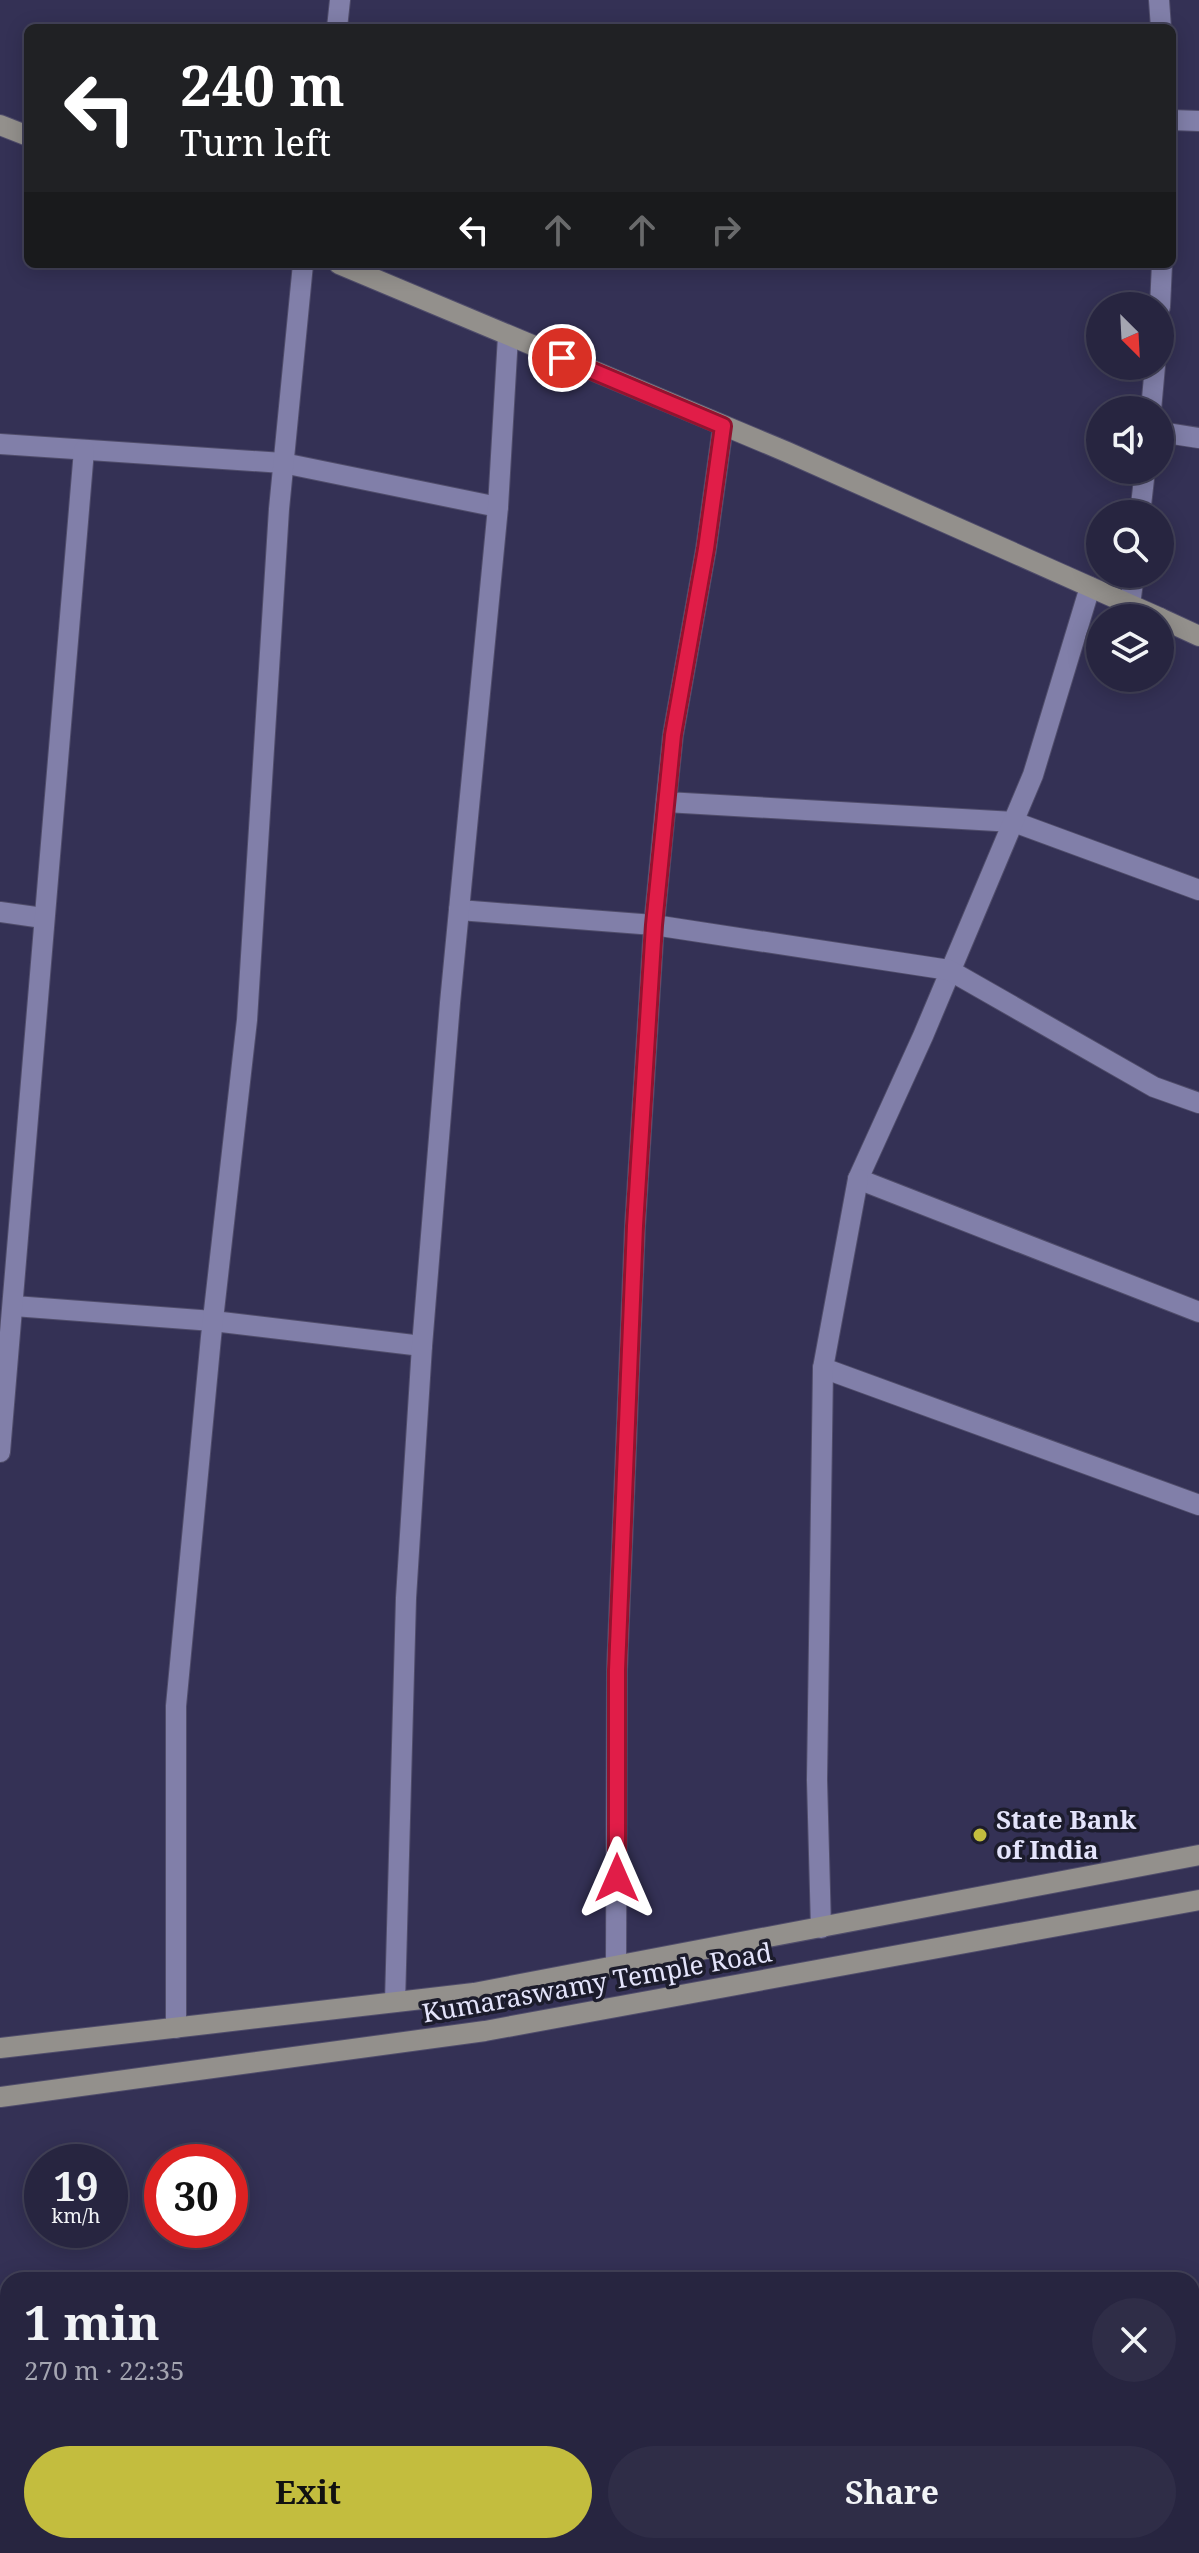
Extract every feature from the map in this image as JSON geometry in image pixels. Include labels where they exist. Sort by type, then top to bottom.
[{"type":"main road","points":[[0,125],[24,134]]},
{"type":"main road","points":[[348,268],[723,426],[1086,585]]},
{"type":"main road","points":[[1092,588],[1128,604]]},
{"type":"main road","points":[[1174,624],[1199,636]]},
{"type":"main road","name":"Kumaraswamy Temple Road","points":[[0,2048],[474,1993],[1199,1855]]},
{"type":"main road","name":"Kumaraswamy Temple Road","points":[[0,2097],[485,2031],[1199,1900]]},
{"type":"street","points":[[337,24],[340,0]]},
{"type":"street","points":[[1159,0],[1161,24]]},
{"type":"street","points":[[1176,120],[1199,121]]},
{"type":"street","points":[[176,2028],[176,1706],[213,1321],[247,1020],[283,463],[303,268]]},
{"type":"street","points":[[1161,292],[1162,268]]},
{"type":"street","points":[[395,2002],[406,1598],[422,1346],[459,910],[498,507],[508,336]]},
{"type":"street","points":[[616,1966],[617,1670],[635,1226],[654,925],[673,735],[706,549],[723,426]]},
{"type":"street","points":[[1174,434],[1199,438]]},
{"type":"street","points":[[0,444],[283,463],[498,507]]},
{"type":"street","points":[[0,1452],[84,450]]},
{"type":"street","points":[[821,1928],[817,1780],[823,1368],[858,1179],[923,1036],[1033,775],[1090,588]]},
{"type":"street","points":[[666,802],[1014,822],[1199,890]]},
{"type":"street","points":[[459,910],[654,925],[949,970],[1154,1087],[1199,1103]]},
{"type":"street","points":[[0,912],[43,918]]},
{"type":"street","points":[[858,1179],[1199,1312]]},
{"type":"street","points":[[14,1306],[213,1321],[422,1346]]},
{"type":"street","points":[[823,1368],[1199,1505]]},
{"type":"place","name":"State Bank of India","points":[[980,1835]]},
{"type":"route","points":[[562,358],[723,426],[706,549],[673,735],[654,925],[635,1226],[617,1670],[617,1878]]}]
